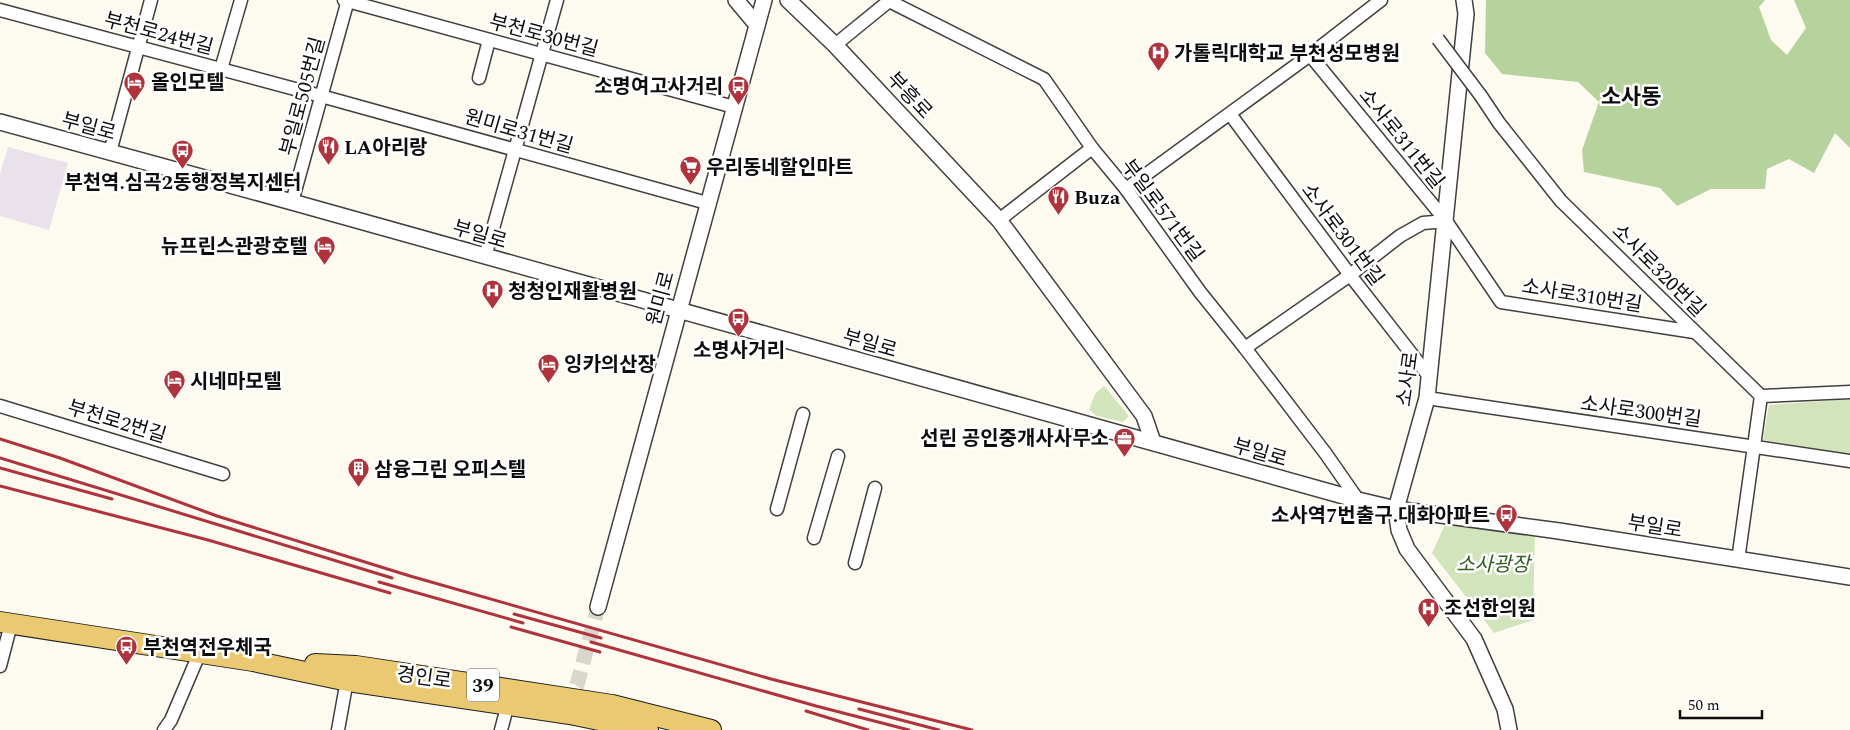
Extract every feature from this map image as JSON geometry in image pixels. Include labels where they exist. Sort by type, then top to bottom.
[{"type":"main road","name":"경인로","points":[[5,623],[200,652],[348,681],[570,714],[648,730]]},
{"type":"main road","name":"경인로","points":[[253,661],[345,691],[503,723],[572,726],[589,721]]},
{"type":"main road","name":"경인로","points":[[253,661],[356,666],[612,704],[711,730]]},
{"type":"street","points":[[110,152],[152,0]]},
{"type":"street","name":"부천로24번길","points":[[221,69],[241,0]]},
{"type":"street","name":"부천로30번길","points":[[347,0],[734,106]]},
{"type":"street","name":"부일로505번길","points":[[292,202],[347,0]]},
{"type":"street","points":[[485,257],[557,0]]},
{"type":"street","points":[[736,0],[757,25]]},
{"type":"street","name":"원미로","points":[[598,607],[764,0]]},
{"type":"street","name":"부흥로","points":[[788,0],[835,45],[999,220],[1144,416],[1153,442]]},
{"type":"street","points":[[1126,189],[1310,55],[1380,0]]},
{"type":"street","name":"소사로","points":[[1464,0],[1466,14],[1427,398],[1396,509],[1399,530],[1407,549],[1474,639],[1505,709],[1509,730]]},
{"type":"street","points":[[835,45],[889,1]]},
{"type":"street","name":"부일로571번길","points":[[889,1],[1044,80],[1092,148],[1126,189],[1200,292],[1326,454],[1358,500]]},
{"type":"street","name":"부천로24번길","points":[[0,10],[321,96]]},
{"type":"street","name":"소사로320번길","points":[[1438,39],[1499,123],[1561,201],[1761,396]]},
{"type":"street","points":[[479,78],[489,40]]},
{"type":"street","name":"소사로311번길","points":[[1310,55],[1446,221]]},
{"type":"street","name":"원미로31번길","points":[[321,96],[707,203]]},
{"type":"street","name":"소사로301번길","points":[[1230,114],[1350,275],[1428,375]]},
{"type":"street","name":"부일로","points":[[0,122],[678,309],[1358,500],[1396,509],[1559,531],[1850,577]]},
{"type":"street","points":[[999,220],[1092,148]]},
{"type":"street","points":[[1245,348],[1350,275],[1400,236],[1423,223],[1446,221]]},
{"type":"street","name":"소사로310번길","points":[[1446,221],[1501,302],[1694,332]]},
{"type":"street","points":[[1738,560],[1761,396],[1850,392]]},
{"type":"street","name":"소사로300번길","points":[[1427,398],[1850,461]]},
{"type":"street","name":"부천로2번길","points":[[0,406],[223,474]]},
{"type":"street","points":[[777,509],[803,414]]},
{"type":"street","points":[[814,538],[838,456]]},
{"type":"street","points":[[855,563],[875,488]]},
{"type":"street","points":[[0,666],[5,623]]},
{"type":"street","points":[[164,730],[171,720],[200,652]]},
{"type":"street","points":[[253,661],[358,674],[552,707]]},
{"type":"street","points":[[338,730],[345,691]]},
{"type":"street","points":[[589,721],[661,730]]},
{"type":"shaded area","points":[[8,147],[68,163],[49,230],[0,216],[0,174]]},
{"type":"green space","points":[[1486,0],[1765,0],[1759,7],[1771,40],[1787,55],[1806,28],[1794,0],[1850,0],[1850,148],[1835,133],[1814,173],[1789,159],[1767,169],[1765,189],[1711,189],[1677,206],[1660,188],[1584,172],[1582,150],[1599,102],[1578,82],[1502,74],[1485,53]]},
{"type":"green space","points":[[1104,386],[1129,416],[1123,422],[1097,416],[1089,410],[1095,394]]},
{"type":"green space","points":[[1850,399],[1850,455],[1763,440],[1769,405]]},
{"type":"green space","name":"소사광장","points":[[1449,516],[1535,528],[1533,620],[1494,633],[1432,553]]},
{"type":"tunnel","points":[[563,704],[577,685],[598,607]]},
{"type":"railway","points":[[0,439],[60,458],[217,516],[410,576],[771,679],[972,730]]},
{"type":"railway","points":[[0,458],[392,578]]},
{"type":"railway","points":[[0,468],[112,499]]},
{"type":"railway","points":[[0,486],[208,540],[390,593]]},
{"type":"railway","points":[[379,582],[523,623]]},
{"type":"railway","points":[[514,614],[601,638]]},
{"type":"railway","points":[[511,627],[600,652]]},
{"type":"railway","points":[[591,642],[816,706],[909,730]]},
{"type":"railway","points":[[859,709],[939,730]]},
{"type":"railway","points":[[806,711],[868,730]]},
{"type":"place","name":"가톨릭대학교 부천성모병원","points":[[1158,72]]},
{"type":"place","name":"올인모텔","points":[[135,101]]},
{"type":"place","name":"소명여고사거리","points":[[739,105]]},
{"type":"place","name":"LA아리랑","points":[[328,166]]},
{"type":"place","name":"부천역.심곡2동행정복지센터","points":[[183,169]]},
{"type":"place","name":"우리동네할인마트","points":[[690,186]]},
{"type":"place","name":"Buza","points":[[1058,216]]},
{"type":"place","name":"뉴프린스관광호텔","points":[[324,265]]},
{"type":"place","name":"청청인재활병원","points":[[492,310]]},
{"type":"place","name":"소명사거리","points":[[739,337]]},
{"type":"place","name":"잉카의산장","points":[[548,383]]},
{"type":"place","name":"시네마모텔","points":[[174,400]]},
{"type":"place","name":"선린 공인중개사사무소","points":[[1125,457]]},
{"type":"place","name":"삼융그린 오피스텔","points":[[358,488]]},
{"type":"place","name":"소사역7번출구.대화아파트","points":[[1506,534]]},
{"type":"place","name":"조선한의원","points":[[1428,627]]},
{"type":"place","name":"부천역전우체국","points":[[127,666]]},
{"type":"district","name":"소사동","points":[[1631,96]]}]
